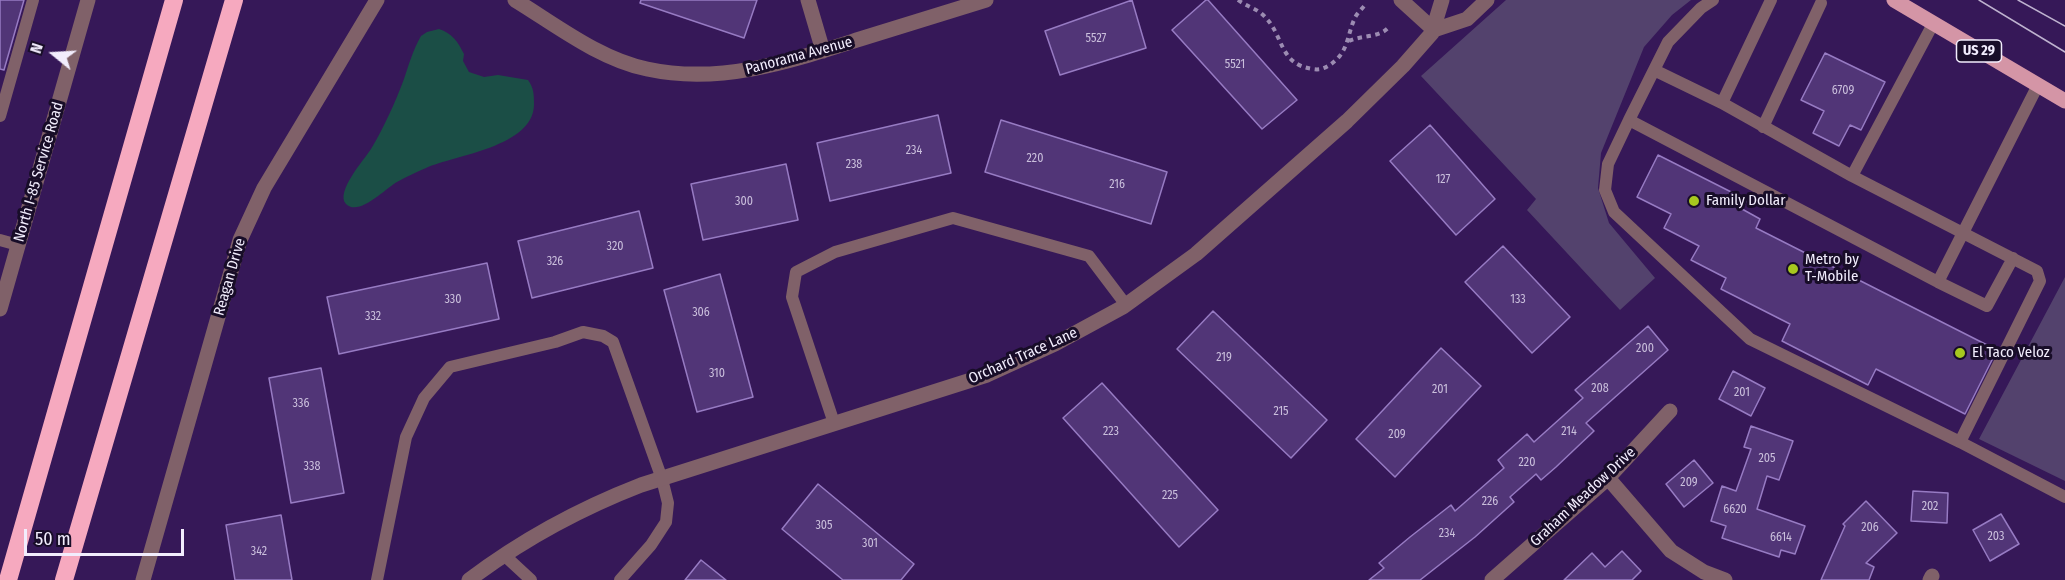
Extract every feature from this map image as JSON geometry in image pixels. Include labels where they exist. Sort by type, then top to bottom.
[{"type":"highway","points":[[8,580],[174,0]]},
{"type":"highway","points":[[64,580],[234,0]]},
{"type":"main road","name":"US 29","points":[[1894,0],[2065,101]]},
{"type":"street","name":"North I-85 Service Road","points":[[0,309],[88,0]]},
{"type":"street","name":"Reagan Drive","points":[[143,580],[240,240],[264,188],[377,0]]},
{"type":"street","name":"Panorama Avenue","points":[[515,0],[604,54],[646,69],[693,75],[732,74],[795,60],[986,0]]},
{"type":"street","points":[[808,0],[823,51]]},
{"type":"street","points":[[1401,0],[1434,30],[1467,19],[1487,0]]},
{"type":"street","name":"Orchard Trace Lane","points":[[469,580],[549,527],[596,504],[662,479],[987,375],[1055,344],[1126,305],[1173,273],[1278,184],[1347,121],[1403,66],[1434,30],[1442,0]]},
{"type":"street","name":"Graham Meadow Drive","points":[[1492,580],[1608,478],[1670,411]]},
{"type":"street","points":[[1608,478],[1671,551],[1704,572],[1725,580]]},
{"type":"lane","points":[[0,116],[33,0]]},
{"type":"lane","points":[[1713,0],[1701,8],[1668,42],[1608,164],[1605,190],[1614,212],[1750,339],[1960,442],[2065,497]]},
{"type":"lane","points":[[1722,103],[1771,0]]},
{"type":"lane","points":[[1763,127],[1819,1]]},
{"type":"lane","points":[[1852,176],[1933,24]]},
{"type":"lane","points":[[1654,70],[1722,103],[1852,176],[2037,271],[2040,281],[1960,442]]},
{"type":"lane","points":[[1938,282],[2038,85]]},
{"type":"lane","points":[[1629,120],[1987,306],[2013,258]]},
{"type":"lane","points":[[834,423],[792,297],[796,272],[835,252],[953,218],[1089,256],[1126,305]]},
{"type":"lane","points":[[0,240],[18,245]]},
{"type":"lane","points":[[377,580],[406,437],[424,398],[450,367],[555,342],[583,332],[614,342],[662,479],[668,503],[666,522],[651,545],[620,580]]},
{"type":"lane","points":[[504,555],[531,580]]},
{"type":"path","points":[[1238,0],[1262,14],[1275,29],[1285,53],[1295,64],[1318,70],[1329,66],[1339,57],[1348,41],[1353,22],[1365,5]]},
{"type":"path","points":[[1348,41],[1380,34],[1388,28]]},
{"type":"shaded area","points":[[1506,0],[1691,0],[1672,15],[1644,47],[1601,153],[1598,188],[1609,223],[1655,278],[1620,310],[1527,210],[1536,199],[1421,76]]},
{"type":"shaded area","points":[[439,29],[448,33],[457,42],[464,54],[463,61],[469,72],[484,77],[498,75],[528,80],[533,89],[534,98],[530,119],[521,131],[507,140],[422,170],[397,182],[365,204],[351,207],[344,199],[347,184],[385,124],[421,36]]},
{"type":"shaded area","points":[[2065,277],[2065,481],[1979,439]]},
{"type":"building","points":[[0,0],[24,0],[4,70],[0,69]]},
{"type":"building","points":[[641,0],[757,0],[744,38],[640,3]]},
{"type":"building","points":[[1132,0],[1146,48],[1060,75],[1045,31]]},
{"type":"building","points":[[1206,0],[1297,100],[1262,129],[1172,30]]},
{"type":"building","points":[[1825,53],[1885,82],[1861,130],[1850,125],[1839,146],[1813,133],[1824,111],[1801,100]]},
{"type":"building","points":[[938,115],[951,173],[830,201],[817,143]]},
{"type":"building","points":[[1001,120],[1167,172],[1151,224],[985,172]]},
{"type":"building","points":[[1430,125],[1495,199],[1456,235],[1390,161]]},
{"type":"building","points":[[1658,155],[1747,200],[1742,209],[1760,219],[1756,228],[1997,350],[1965,414],[1876,369],[1868,385],[1782,341],[1790,324],[1721,289],[1726,278],[1691,260],[1699,246],[1664,228],[1671,214],[1637,197]]},
{"type":"building","points":[[786,164],[798,220],[703,240],[691,184]]},
{"type":"building","points":[[639,211],[653,268],[532,298],[518,241]]},
{"type":"building","points":[[1503,246],[1570,317],[1532,353],[1465,282]]},
{"type":"building","points":[[487,263],[499,319],[339,354],[327,297]]},
{"type":"building","points":[[720,274],[753,397],[697,412],[664,290]]},
{"type":"building","points":[[1213,311],[1327,420],[1291,458],[1177,349]]},
{"type":"building","points":[[1648,326],[1668,350],[1586,423],[1594,431],[1556,467],[1541,480],[1536,474],[1510,497],[1514,502],[1475,537],[1420,580],[1369,580],[1384,568],[1379,563],[1410,537],[1451,505],[1455,511],[1504,468],[1498,460],[1527,434],[1534,442],[1583,398],[1575,390]]},
{"type":"building","points":[[1441,348],[1481,386],[1395,477],[1356,439]]},
{"type":"building","points":[[321,368],[344,493],[291,503],[269,378]]},
{"type":"building","points":[[1733,371],[1765,388],[1751,416],[1719,399]]},
{"type":"building","points":[[1102,383],[1218,510],[1179,547],[1063,418]]},
{"type":"building","points":[[1751,426],[1793,441],[1779,480],[1767,476],[1757,509],[1805,526],[1795,554],[1781,550],[1779,557],[1722,538],[1726,526],[1711,521],[1722,486],[1736,491],[1751,449],[1744,447]]},
{"type":"building","points":[[1694,460],[1713,483],[1684,507],[1666,484]]},
{"type":"building","points":[[818,484],[914,564],[901,580],[843,580],[782,529]]},
{"type":"building","points":[[1913,491],[1948,493],[1947,523],[1911,521]]},
{"type":"building","points":[[1866,501],[1897,533],[1866,563],[1874,567],[1869,580],[1821,580],[1845,526],[1843,524]]},
{"type":"building","points":[[2001,514],[2019,544],[1990,561],[1973,530]]},
{"type":"building","points":[[281,515],[292,580],[235,580],[226,525]]},
{"type":"building","points":[[1622,551],[1641,571],[1632,580],[1564,580],[1592,553],[1605,567]]},
{"type":"building","points":[[701,560],[726,580],[685,580]]},
{"type":"tram line","points":[[1979,0],[2065,52]]},
{"type":"tram line","points":[[2018,0],[2065,26]]},
{"type":"place","name":"Family Dollar","points":[[1694,201]]},
{"type":"place","name":"Metro by T-Mobile","points":[[1793,269]]},
{"type":"place","name":"El Taco Veloz","points":[[1960,353]]}]
